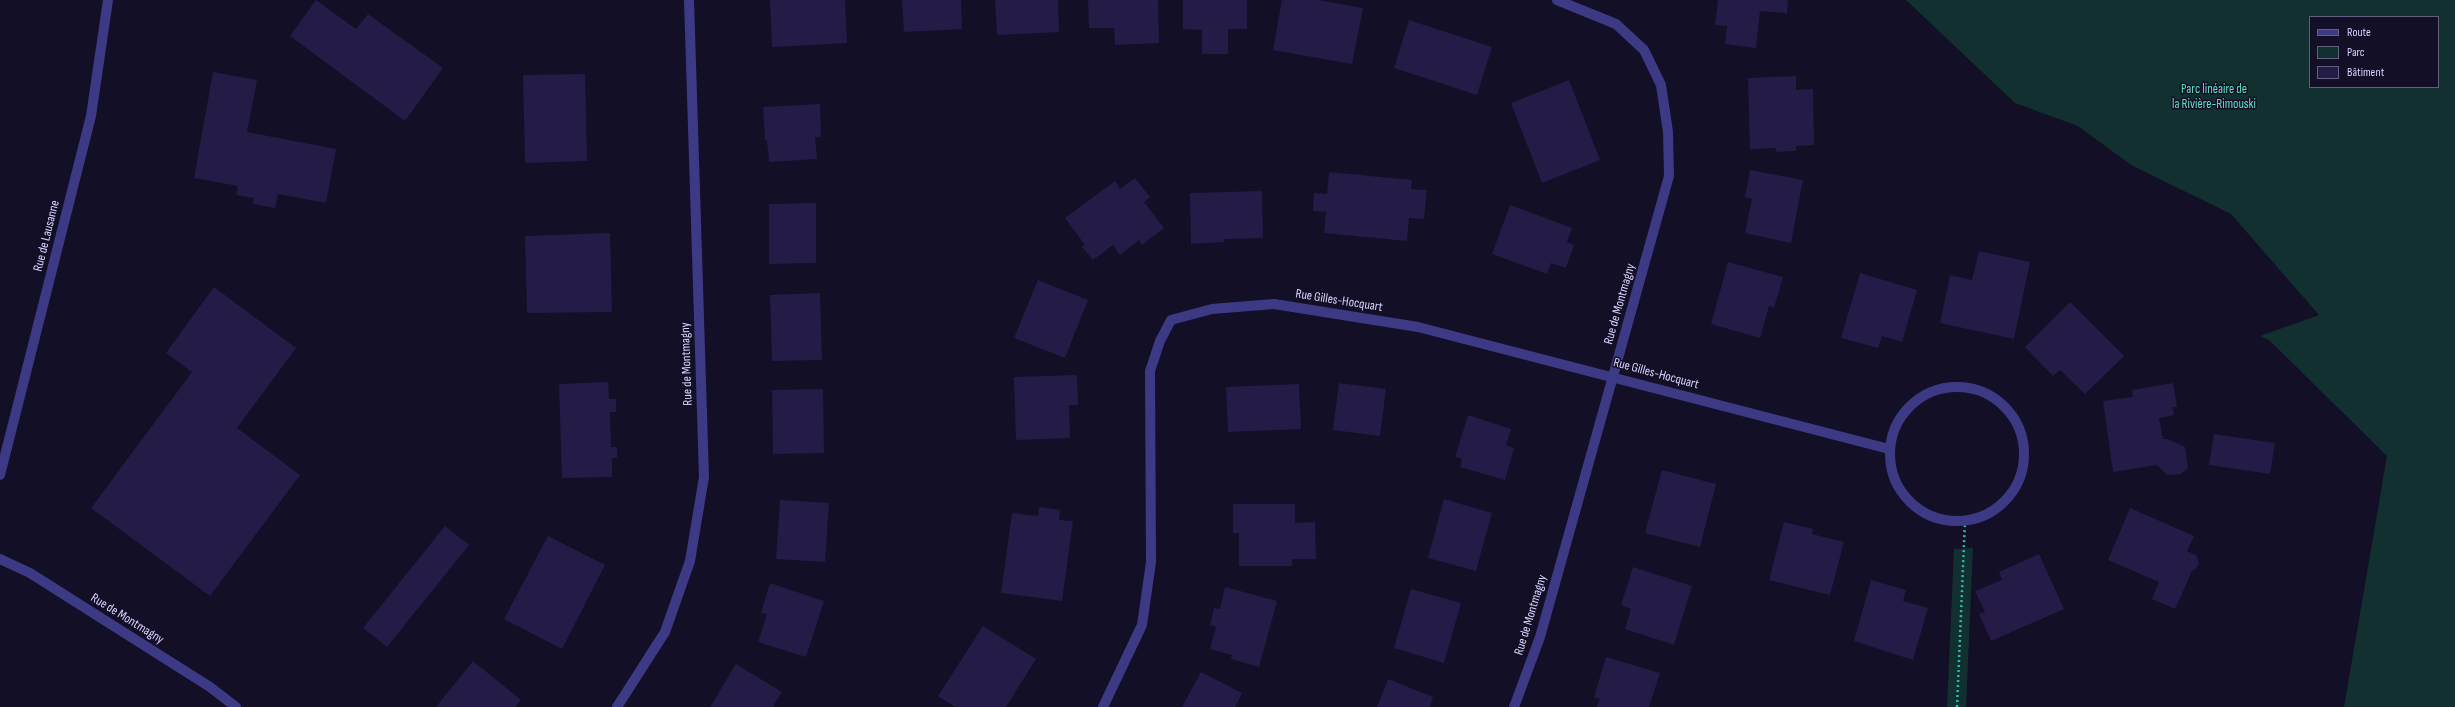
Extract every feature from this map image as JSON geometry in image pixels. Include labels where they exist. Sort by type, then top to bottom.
[{"type":"street","name":"Rue de Lausanne","points":[[0,475],[91,116],[108,0]]},
{"type":"street","name":"Rue de Montmagny","points":[[617,707],[665,632],[690,561],[704,477],[689,0]]},
{"type":"street","name":"Rue de Montmagny","points":[[1514,707],[1540,637],[1669,176],[1668,132],[1661,85],[1644,50],[1616,24],[1557,0]]},
{"type":"street","name":"Rue Gilles-Hocquart","points":[[1103,707],[1142,625],[1151,562],[1150,371],[1160,341],[1171,320],[1212,308],[1274,304],[1418,327],[1613,376],[1890,449]]},
{"type":"street","points":[[1949,387],[1972,388],[1994,397],[2011,412],[2022,433],[2026,456],[2021,478],[2009,498],[1991,513],[1965,521],[1946,521],[1927,515],[1911,504],[1898,488],[1891,469],[1890,449],[1895,426],[1908,407],[1927,394],[1949,387]]},
{"type":"street","name":"Rue de Montmagny","points":[[0,559],[30,573],[210,687],[236,707]]},
{"type":"path","points":[[1957,707],[1965,521]]},
{"type":"green space","name":"Parc linéaire de la Rivière-Rimouski","points":[[1906,0],[2455,0],[2455,707],[2344,707],[2387,456],[2269,340],[2260,336],[2319,315],[2231,214],[2131,165],[2078,126],[2015,103]]},
{"type":"green space","points":[[1973,548],[1966,707],[1947,707],[1954,549]]},
{"type":"building","points":[[316,0],[356,29],[368,14],[443,68],[405,121],[290,36]]},
{"type":"building","points":[[770,0],[845,0],[847,43],[772,47]]},
{"type":"building","points":[[902,0],[961,0],[962,29],[904,32]]},
{"type":"building","points":[[995,0],[1058,0],[1059,32],[997,35]]},
{"type":"building","points":[[1088,0],[1158,0],[1159,43],[1115,45],[1114,28],[1089,28]]},
{"type":"building","points":[[1183,0],[1247,0],[1247,29],[1228,29],[1228,54],[1202,54],[1202,30],[1183,29]]},
{"type":"building","points":[[1282,0],[1318,0],[1363,8],[1352,64],[1273,50]]},
{"type":"building","points":[[1718,0],[1788,0],[1787,13],[1760,11],[1756,48],[1725,44],[1727,26],[1715,25]]},
{"type":"building","points":[[1409,20],[1492,47],[1477,95],[1394,68]]},
{"type":"building","points":[[213,72],[257,80],[247,132],[336,149],[326,203],[278,194],[275,208],[253,204],[254,198],[236,195],[238,186],[194,178]]},
{"type":"building","points":[[585,74],[587,161],[525,163],[523,75]]},
{"type":"building","points":[[1796,76],[1796,90],[1813,89],[1814,145],[1796,146],[1796,151],[1776,152],[1776,148],[1750,149],[1748,78]]},
{"type":"building","points":[[1569,80],[1600,160],[1542,183],[1511,103]]},
{"type":"building","points":[[820,104],[821,137],[815,137],[817,159],[769,162],[767,140],[765,140],[763,107]]},
{"type":"building","points":[[1750,170],[1803,180],[1791,243],[1745,233],[1752,199],[1745,197]]},
{"type":"building","points":[[1329,172],[1412,180],[1411,189],[1427,190],[1424,219],[1409,218],[1407,241],[1324,233],[1326,212],[1313,211],[1314,193],[1327,194]]},
{"type":"building","points":[[1135,178],[1150,197],[1144,202],[1164,228],[1142,245],[1139,240],[1120,255],[1113,245],[1093,260],[1082,247],[1085,245],[1065,218],[1115,181],[1120,189]]},
{"type":"building","points":[[1262,191],[1263,238],[1224,239],[1224,242],[1191,244],[1190,193]]},
{"type":"building","points":[[816,203],[816,263],[769,264],[769,204]]},
{"type":"building","points":[[1510,205],[1572,228],[1567,242],[1574,245],[1566,268],[1551,263],[1547,274],[1492,254]]},
{"type":"building","points":[[610,233],[612,312],[527,313],[525,236]]},
{"type":"building","points":[[1979,251],[2030,262],[2014,339],[1940,323],[1950,275],[1972,280]]},
{"type":"building","points":[[1728,262],[1783,277],[1774,308],[1769,306],[1760,338],[1711,324]]},
{"type":"building","points":[[1860,273],[1917,290],[1902,342],[1882,336],[1878,348],[1841,338]]},
{"type":"building","points":[[1038,280],[1088,300],[1065,358],[1014,338]]},
{"type":"building","points":[[214,287],[296,348],[237,428],[300,475],[210,596],[91,508],[192,372],[166,353]]},
{"type":"building","points":[[820,293],[822,360],[772,361],[770,295]]},
{"type":"building","points":[[2070,302],[2124,356],[2085,394],[2060,370],[2053,376],[2025,347]]},
{"type":"building","points":[[1077,375],[1078,405],[1069,405],[1070,438],[1016,440],[1014,377]]},
{"type":"building","points":[[608,382],[609,399],[616,399],[616,412],[610,412],[611,447],[617,447],[617,458],[612,458],[612,477],[562,478],[559,384]]},
{"type":"building","points":[[1339,383],[1386,389],[1380,436],[1333,430]]},
{"type":"building","points":[[2173,383],[2177,407],[2173,407],[2174,415],[2159,418],[2163,439],[2168,439],[2185,447],[2188,468],[2181,474],[2167,475],[2157,465],[2113,472],[2103,401],[2133,397],[2132,390]]},
{"type":"building","points":[[1299,384],[1301,429],[1228,432],[1226,387]]},
{"type":"building","points":[[823,389],[824,453],[773,454],[772,390]]},
{"type":"building","points":[[1468,415],[1511,429],[1506,445],[1514,448],[1505,480],[1460,467],[1462,459],[1455,457]]},
{"type":"building","points":[[2214,434],[2275,443],[2270,474],[2209,465]]},
{"type":"building","points":[[1662,470],[1716,484],[1700,547],[1645,533]]},
{"type":"building","points":[[1444,499],[1492,513],[1476,571],[1428,558]]},
{"type":"building","points":[[780,500],[829,503],[825,562],[776,559]]},
{"type":"building","points":[[1233,504],[1295,504],[1295,523],[1315,522],[1316,559],[1292,559],[1292,566],[1239,566],[1239,533],[1233,533]]},
{"type":"building","points":[[1039,507],[1060,510],[1059,520],[1073,521],[1062,601],[1001,593],[1012,513],[1038,516]]},
{"type":"building","points":[[2130,508],[2194,536],[2187,551],[2196,555],[2199,563],[2196,569],[2192,571],[2175,609],[2152,599],[2159,582],[2108,560]]},
{"type":"building","points":[[1784,522],[1813,529],[1812,534],[1844,542],[1830,595],[1769,580]]},
{"type":"building","points":[[445,526],[469,545],[387,647],[363,628]]},
{"type":"building","points":[[548,536],[605,565],[562,649],[504,619]]},
{"type":"building","points":[[2039,554],[2064,609],[1991,641],[1979,614],[1985,612],[1975,591],[2002,580],[1999,572]]},
{"type":"building","points":[[1633,567],[1692,586],[1674,645],[1625,629],[1631,609],[1621,605]]},
{"type":"building","points":[[1871,580],[1906,590],[1903,601],[1928,608],[1913,660],[1854,641]]},
{"type":"building","points":[[770,583],[824,601],[806,657],[758,642],[767,614],[761,613]]},
{"type":"building","points":[[1225,587],[1277,601],[1259,667],[1231,659],[1232,655],[1210,649],[1216,627],[1210,625],[1214,608],[1220,609]]},
{"type":"building","points":[[1411,589],[1461,603],[1444,663],[1394,648]]},
{"type":"building","points":[[983,626],[1036,659],[1006,707],[955,707],[938,696]]},
{"type":"building","points":[[1606,657],[1660,673],[1649,707],[1597,707],[1600,699],[1594,697]]},
{"type":"building","points":[[473,661],[521,700],[515,707],[436,707]]},
{"type":"building","points":[[736,664],[782,692],[773,706],[775,707],[710,707]]},
{"type":"building","points":[[1201,672],[1242,693],[1235,707],[1182,707]]},
{"type":"building","points":[[1388,679],[1433,697],[1430,707],[1377,707]]}]
